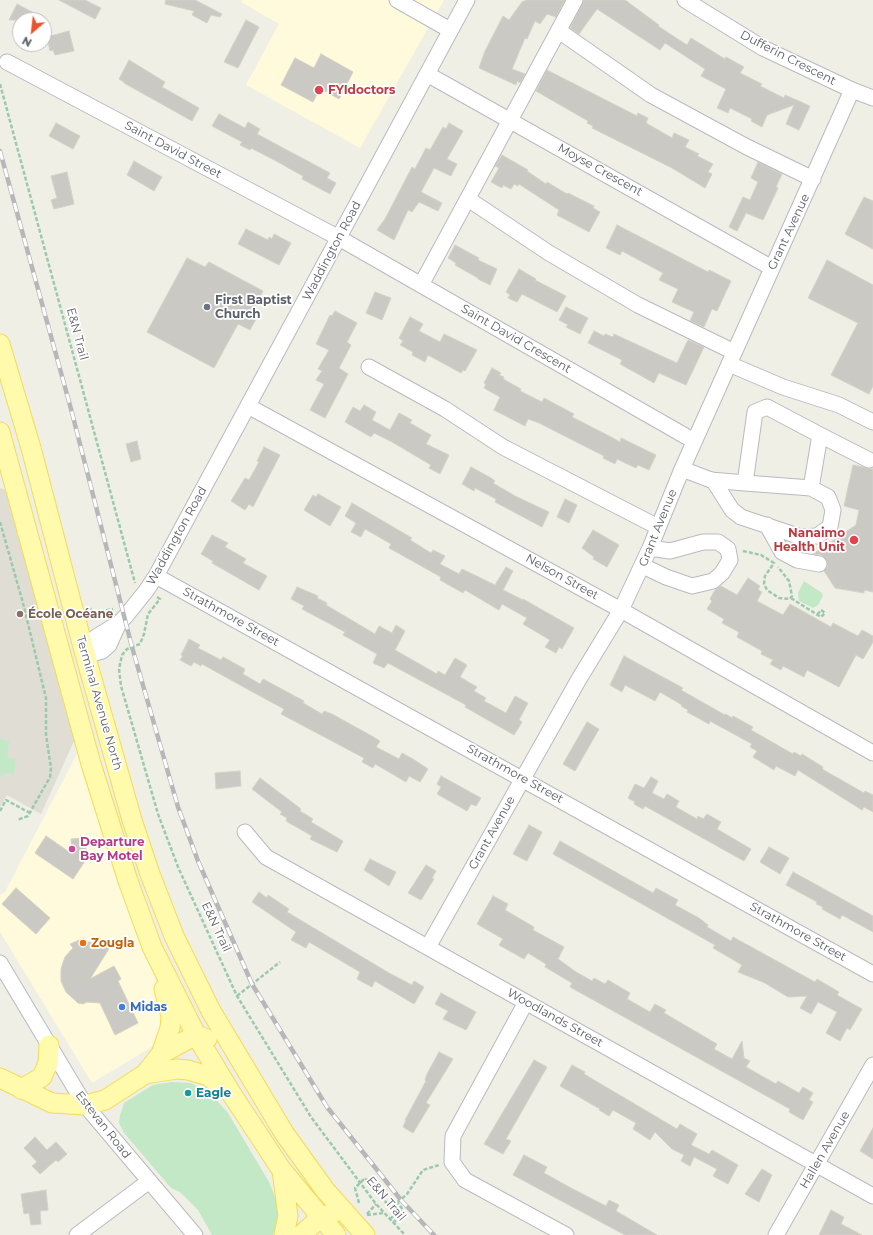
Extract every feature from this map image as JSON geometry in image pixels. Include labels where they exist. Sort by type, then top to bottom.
[{"type":"main road","name":"Terminal Avenue North","points":[[0,344],[32,456],[84,651],[150,874],[174,936],[211,1011],[232,1049],[284,1133],[351,1208],[365,1235]]},
{"type":"main road","name":"Terminal Avenue North","points":[[0,432],[28,532],[61,660],[111,828],[152,947],[196,1035],[231,1093],[281,1169],[328,1229]]},
{"type":"main road","points":[[28,532],[48,564],[65,631],[73,645],[84,651],[78,667],[80,682],[102,761],[111,828]]},
{"type":"main road","points":[[0,1078],[52,1103],[85,1105],[105,1100],[145,1074],[161,1054],[168,1037],[171,1016],[152,947]]},
{"type":"main road","points":[[161,1054],[196,1035],[232,1049]]},
{"type":"main road","points":[[21,1089],[42,1077],[48,1063],[48,1045]]},
{"type":"main road","points":[[145,1074],[177,1069],[188,1070],[208,1076],[231,1093]]},
{"type":"main road","points":[[281,1169],[288,1216],[284,1235]]},
{"type":"main road","points":[[301,1235],[328,1229],[351,1208]]},
{"type":"street","points":[[397,0],[450,30]]},
{"type":"street","name":"Waddington Road","points":[[84,651],[90,642],[96,637],[119,623],[146,591],[156,576],[467,0]]},
{"type":"street","points":[[421,286],[575,0]]},
{"type":"street","name":"Dufferin Crescent","points":[[685,0],[762,48],[852,90],[873,98]]},
{"type":"street","points":[[558,31],[651,95],[747,147],[813,179]]},
{"type":"street","name":"Saint David Street","points":[[6,62],[339,238]]},
{"type":"street","name":"Moyse Crescent","points":[[427,74],[772,268]]},
{"type":"street","name":"Grant Avenue","points":[[428,947],[579,680],[621,610],[650,548],[694,441],[852,90]]},
{"type":"street","points":[[468,199],[549,252],[638,305],[783,387],[839,405],[873,422]]},
{"type":"street","name":"Saint David Crescent","points":[[339,238],[694,441]]},
{"type":"street","points":[[369,366],[445,409],[503,447],[658,527]]},
{"type":"street","name":"Nelson Street","points":[[248,406],[621,610],[873,753]]},
{"type":"street","points":[[745,483],[755,412],[767,407],[869,460]]},
{"type":"street","points":[[811,488],[820,435]]},
{"type":"street","points":[[682,469],[713,480],[811,488],[828,497],[833,510],[830,527],[818,536],[801,537],[741,517],[732,510],[713,480]]},
{"type":"street","points":[[766,525],[782,552],[797,560],[819,564]]},
{"type":"street","points":[[642,566],[666,577],[692,586],[713,581],[722,573],[730,560],[728,548],[718,542],[703,542],[670,551],[650,548]]},
{"type":"street","name":"Strathmore Street","points":[[156,576],[873,974]]},
{"type":"street","name":"Woodlands Street","points":[[245,832],[266,857],[873,1196]]},
{"type":"street","name":"Estevan Road","points":[[0,963],[85,1105],[148,1182],[195,1235]]},
{"type":"street","points":[[526,1002],[453,1136],[452,1162],[465,1180],[566,1235]]},
{"type":"street","name":"Hallen Avenue","points":[[776,1235],[873,1065]]},
{"type":"street","points":[[77,1235],[148,1182]]},
{"type":"path","name":"E&N Trail","points":[[0,84],[131,574],[135,586],[138,587]]},
{"type":"path","points":[[0,522],[23,603],[46,698],[46,735],[51,773],[28,816],[17,820]]},
{"type":"path","points":[[728,548],[761,555],[774,563],[785,574],[789,581],[791,598]]},
{"type":"path","points":[[774,563],[765,576],[764,584],[767,590],[779,598],[791,598],[817,615]]},
{"type":"path","name":"E&N Trail","points":[[160,599],[148,614],[144,634],[140,644],[127,649],[122,655],[119,669],[121,686],[158,814],[178,867],[237,996],[311,1117],[376,1204],[405,1235]]},
{"type":"path","points":[[87,603],[92,611],[98,612],[118,606]]},
{"type":"path","points":[[0,811],[6,800],[30,813]]},
{"type":"path","points":[[237,996],[280,962]]},
{"type":"path","points":[[393,1207],[413,1188],[424,1170],[452,1162]]},
{"type":"path","points":[[351,1208],[355,1188],[359,1182],[365,1178],[391,1208],[393,1207],[398,1212],[390,1219]]},
{"type":"path","points":[[393,1222],[402,1214],[402,1210],[398,1203]]},
{"type":"path","points":[[365,1216],[376,1204]]},
{"type":"path","points":[[362,1211],[365,1216]]},
{"type":"path","points":[[365,1216],[384,1213]]},
{"type":"shaded area","points":[[242,0],[444,0],[360,148],[246,85],[279,24],[241,2]]},
{"type":"shaded area","name":"École Océane","points":[[0,488],[6,490],[75,739],[41,814],[7,795],[0,807]]},
{"type":"shaded area","points":[[80,748],[147,947],[166,1019],[158,1043],[92,1083],[0,932],[0,895],[5,892]]},
{"type":"green space","points":[[804,581],[822,593],[823,596],[818,605],[813,608],[799,601],[798,593]]},
{"type":"green space","points":[[0,739],[9,741],[7,758],[16,759],[14,774],[4,773],[3,777],[0,776]]},
{"type":"green space","points":[[172,1082],[191,1083],[212,1095],[228,1113],[269,1182],[277,1202],[278,1217],[273,1235],[212,1235],[198,1210],[180,1192],[171,1188],[124,1133],[119,1123],[124,1103],[153,1085]]},
{"type":"building","points":[[59,0],[85,0],[101,8],[95,19]]},
{"type":"building","points":[[166,0],[195,0],[222,14],[220,17],[211,15],[207,23],[192,15],[194,11],[165,4]]},
{"type":"building","points":[[527,0],[565,0],[556,17],[547,14],[540,24],[535,21],[527,39],[525,38],[512,69],[525,74],[520,83],[517,81],[516,85],[479,68],[485,51],[503,16],[509,20],[522,2]]},
{"type":"building","points":[[584,0],[625,0],[659,25],[658,26],[687,45],[691,38],[725,59],[726,57],[744,67],[740,73],[762,84],[760,86],[784,98],[785,95],[810,106],[799,130],[786,124],[794,105],[767,115],[762,127],[751,121],[752,119],[730,108],[728,113],[717,108],[726,89],[701,76],[705,69],[665,43],[660,50],[597,9],[579,34],[570,28]]},
{"type":"building","points":[[17,4],[32,12],[13,12]]},
{"type":"building","points":[[246,20],[259,27],[238,68],[224,62]]},
{"type":"building","points":[[69,31],[74,51],[55,55],[52,50],[52,36]]},
{"type":"building","points":[[321,54],[353,72],[339,99],[320,88],[313,102],[281,85],[295,58],[314,68]]},
{"type":"building","points":[[129,60],[165,82],[162,87],[199,108],[192,121],[119,79]]},
{"type":"building","points":[[547,70],[637,116],[638,113],[648,118],[646,123],[672,138],[674,133],[689,140],[685,147],[699,154],[697,156],[713,164],[708,172],[712,174],[705,188],[672,168],[592,128],[593,126],[587,123],[588,121],[536,91]]},
{"type":"building","points":[[219,114],[245,128],[248,122],[260,129],[257,134],[330,173],[327,178],[336,183],[330,194],[302,179],[303,176],[276,161],[251,148],[250,150],[240,145],[242,142],[212,126]]},
{"type":"building","points":[[56,123],[80,136],[73,149],[49,136]]},
{"type":"building","points":[[449,123],[463,131],[447,159],[457,164],[451,176],[434,168],[421,192],[442,203],[438,211],[419,202],[412,212],[408,210],[394,240],[377,230],[385,219],[412,167],[415,169],[426,148],[430,150],[443,127],[446,129]]},
{"type":"building","points":[[502,155],[528,170],[527,171],[546,184],[547,182],[567,194],[568,193],[594,206],[593,208],[600,212],[589,232],[557,215],[559,210],[519,184],[518,186],[514,184],[511,189],[503,185],[502,188],[491,182],[499,168],[495,166]]},
{"type":"building","points":[[134,161],[162,177],[154,191],[127,175]]},
{"type":"building","points":[[758,162],[782,174],[776,187],[778,188],[763,220],[746,213],[737,231],[729,227],[743,197],[750,200],[758,182],[751,178]]},
{"type":"building","points":[[67,172],[74,204],[54,209],[51,200],[57,198],[51,176]]},
{"type":"building","points":[[864,197],[873,201],[873,249],[845,234]]},
{"type":"building","points":[[617,225],[708,272],[709,270],[731,281],[717,311],[712,309],[704,327],[690,321],[694,312],[672,302],[678,289],[659,280],[663,273],[622,251],[620,255],[606,248]]},
{"type":"building","points":[[246,229],[268,240],[269,237],[272,239],[274,234],[291,243],[279,265],[238,244]]},
{"type":"building","points":[[455,245],[479,258],[478,260],[497,269],[490,285],[455,265],[456,263],[448,258]]},
{"type":"building","name":"First Baptist Church","points":[[187,258],[205,267],[209,262],[263,291],[250,315],[256,319],[250,330],[238,324],[214,368],[147,332]]},
{"type":"building","points":[[827,260],[873,285],[873,386],[869,394],[831,375],[858,323],[808,298]]},
{"type":"building","points":[[519,269],[536,279],[535,280],[566,296],[557,312],[522,294],[517,302],[508,298],[510,295],[506,292]]},
{"type":"building","points":[[375,292],[391,298],[382,320],[366,313]]},
{"type":"building","points":[[566,307],[588,318],[580,334],[566,327],[568,325],[559,320]]},
{"type":"building","points":[[335,311],[357,323],[347,342],[351,345],[339,368],[348,374],[325,418],[310,410],[324,384],[316,380],[322,371],[318,369],[329,350],[316,344],[330,315],[332,316]]},
{"type":"building","points":[[410,317],[423,324],[419,331],[440,342],[444,334],[477,350],[465,371],[463,370],[461,373],[428,355],[425,362],[412,355],[413,352],[400,345],[403,341],[399,338]]},
{"type":"building","points":[[594,331],[604,336],[605,334],[613,337],[614,334],[677,363],[688,340],[704,347],[686,385],[659,373],[654,383],[620,364],[622,360],[588,343]]},
{"type":"building","points":[[492,368],[501,373],[499,375],[504,377],[503,379],[521,389],[520,391],[542,402],[544,398],[574,414],[572,417],[620,442],[621,438],[656,455],[649,470],[638,465],[636,468],[617,459],[615,464],[603,458],[604,456],[539,423],[528,419],[525,426],[494,410],[500,397],[484,388],[486,384],[484,383]]},
{"type":"building","points":[[364,405],[376,412],[372,420],[390,430],[399,413],[412,420],[410,423],[431,435],[426,444],[449,455],[440,474],[429,468],[431,465],[392,442],[374,433],[371,437],[345,422],[353,407],[360,411]]},
{"type":"building","points":[[137,441],[141,459],[131,462],[126,444]]},
{"type":"building","points":[[264,447],[280,455],[253,507],[249,504],[245,510],[231,501],[245,478],[249,480],[259,462],[257,461]]},
{"type":"building","name":"Nanaimo Health Unit","points":[[853,465],[873,469],[873,592],[864,590],[864,593],[835,588],[824,571],[828,566],[827,561],[821,555],[813,554],[856,525],[859,510],[844,506]]},
{"type":"building","points":[[471,467],[491,478],[495,481],[493,483],[515,496],[549,512],[542,527],[495,502],[496,499],[475,488],[474,491],[462,484]]},
{"type":"building","points":[[318,494],[341,507],[330,526],[304,510],[313,495],[316,497]]},
{"type":"building","points":[[565,499],[577,505],[569,523],[557,517]]},
{"type":"building","points":[[352,503],[412,538],[410,540],[431,553],[433,550],[445,556],[440,564],[459,574],[462,569],[495,585],[506,567],[513,571],[503,590],[523,599],[574,628],[562,649],[559,647],[556,653],[545,647],[550,640],[523,624],[527,618],[502,604],[499,610],[465,590],[463,593],[440,580],[441,577],[389,548],[391,544],[365,529],[361,537],[351,532],[356,523],[345,516]]},
{"type":"building","points":[[593,530],[619,545],[607,567],[593,559],[594,557],[582,548]]},
{"type":"building","points":[[212,535],[228,543],[225,547],[246,559],[243,563],[267,576],[259,590],[212,563],[213,561],[201,554]]},
{"type":"building","points":[[748,578],[760,586],[758,590],[762,592],[757,601],[783,615],[790,604],[831,627],[833,623],[858,636],[862,630],[873,636],[873,642],[863,659],[856,655],[839,687],[807,670],[804,677],[783,666],[781,670],[770,664],[773,660],[761,654],[762,651],[737,637],[739,632],[722,623],[724,619],[707,609],[712,601],[710,599],[715,590],[721,586],[737,595]]},
{"type":"building","points":[[297,587],[318,596],[317,598],[327,603],[326,605],[375,634],[379,626],[392,633],[396,625],[405,631],[395,650],[437,674],[438,671],[445,675],[455,658],[467,665],[460,677],[477,687],[474,691],[486,698],[484,701],[506,713],[515,696],[528,703],[519,720],[522,722],[514,735],[465,707],[466,705],[388,663],[384,668],[373,663],[377,654],[343,635],[345,632],[302,609],[304,606],[291,599]]},
{"type":"building","points":[[189,639],[200,645],[198,648],[221,660],[223,657],[245,669],[243,674],[260,684],[263,679],[304,701],[303,703],[322,714],[324,711],[332,714],[380,741],[376,747],[399,759],[402,753],[428,769],[420,782],[409,776],[406,782],[375,764],[373,768],[362,762],[364,758],[281,714],[284,709],[202,664],[201,666],[194,662],[191,666],[180,660]]},
{"type":"building","points":[[624,656],[683,688],[681,690],[725,715],[726,714],[732,718],[733,716],[753,727],[751,730],[793,754],[794,752],[801,756],[802,754],[823,767],[822,769],[864,793],[865,791],[873,795],[873,812],[864,807],[862,810],[798,770],[795,776],[776,766],[774,770],[753,757],[757,751],[750,747],[752,744],[710,721],[709,724],[687,712],[688,710],[681,706],[682,705],[660,692],[655,701],[625,685],[622,692],[610,685]]},
{"type":"building","points":[[587,722],[599,729],[575,771],[563,764]]},
{"type":"building","points":[[240,771],[241,786],[216,789],[215,773]]},
{"type":"building","points":[[441,776],[481,798],[476,806],[471,804],[467,811],[437,794],[441,787],[437,784]]},
{"type":"building","points":[[651,777],[658,781],[652,793],[664,799],[667,794],[679,801],[676,807],[697,819],[698,816],[703,819],[707,814],[721,822],[717,829],[751,849],[744,861],[645,806],[643,809],[634,804],[635,802],[628,798],[635,784],[644,788]]},
{"type":"building","points":[[260,778],[301,809],[300,811],[313,819],[311,822],[343,841],[337,852],[310,839],[312,836],[286,821],[287,818],[280,814],[282,812],[252,789]]},
{"type":"building","points":[[529,825],[542,832],[527,861],[513,854]]},
{"type":"building","points":[[46,836],[72,854],[71,839],[85,838],[87,858],[73,879],[35,853]]},
{"type":"building","points":[[560,841],[653,893],[656,888],[678,900],[675,905],[699,918],[708,925],[707,927],[731,941],[733,937],[815,982],[817,979],[839,992],[837,995],[862,1009],[850,1030],[847,1028],[840,1041],[826,1033],[837,1012],[818,1002],[811,1014],[800,1008],[807,996],[788,997],[765,983],[738,972],[742,965],[713,948],[715,945],[553,854]]},
{"type":"building","points":[[769,847],[789,858],[780,874],[760,862]]},
{"type":"building","points":[[370,859],[396,872],[389,886],[364,870]]},
{"type":"building","points":[[426,865],[436,871],[432,878],[434,879],[421,900],[408,893]]},
{"type":"building","points":[[793,872],[873,916],[873,932],[842,915],[840,919],[822,909],[823,907],[816,904],[817,902],[786,885]]},
{"type":"building","points":[[16,888],[50,918],[36,934],[2,904]]},
{"type":"building","points":[[259,892],[267,898],[268,895],[289,909],[287,912],[389,973],[412,985],[414,981],[424,987],[414,1004],[375,981],[372,987],[357,979],[360,972],[309,942],[306,948],[291,940],[296,932],[252,902]]},
{"type":"building","points":[[493,896],[508,904],[505,910],[534,927],[533,930],[564,947],[558,959],[576,972],[592,981],[594,978],[605,984],[608,980],[630,993],[627,999],[650,1012],[655,1004],[666,1010],[664,1013],[717,1044],[714,1049],[732,1059],[742,1041],[744,1058],[750,1061],[746,1067],[776,1084],[778,1081],[799,1093],[803,1087],[813,1093],[809,1100],[813,1102],[803,1120],[789,1112],[790,1109],[570,987],[572,983],[545,967],[546,964],[528,953],[524,959],[499,945],[503,939],[477,924]]},
{"type":"building","points":[[84,938],[85,942],[96,942],[110,947],[90,979],[114,966],[121,979],[118,981],[138,1023],[115,1035],[100,1003],[78,1003],[66,992],[61,981],[61,969],[65,957],[73,948],[70,944]]},
{"type":"building","points":[[441,993],[476,1012],[466,1030],[443,1019],[448,1011],[435,1004]]},
{"type":"building","points":[[439,1052],[453,1059],[426,1103],[430,1105],[413,1133],[403,1127],[405,1120],[426,1081],[427,1074]]},
{"type":"building","points":[[534,1060],[547,1067],[506,1139],[511,1141],[503,1154],[484,1144]]},
{"type":"building","points":[[572,1065],[585,1072],[584,1074],[677,1129],[680,1124],[697,1134],[691,1145],[709,1154],[712,1150],[738,1165],[728,1184],[713,1176],[717,1169],[694,1157],[690,1166],[681,1161],[684,1155],[672,1149],[655,1132],[650,1140],[633,1129],[636,1123],[613,1110],[609,1116],[599,1110],[600,1109],[560,1086]]},
{"type":"building","points":[[873,1128],[873,1159],[860,1151]]},
{"type":"building","points":[[35,1137],[47,1150],[56,1142],[67,1154],[58,1162],[56,1160],[40,1174],[32,1166],[37,1162],[24,1148]]},
{"type":"building","points":[[524,1155],[547,1167],[544,1173],[571,1188],[606,1206],[609,1200],[619,1205],[616,1211],[657,1235],[625,1235],[513,1175]]},
{"type":"building","points":[[762,1169],[772,1175],[759,1202],[745,1194]]},
{"type":"building","points":[[46,1190],[48,1210],[40,1211],[41,1224],[31,1225],[29,1213],[24,1214],[21,1194]]},
{"type":"building","points":[[831,1210],[844,1217],[841,1224],[862,1235],[819,1235]]},
{"type":"railway","points":[[0,151],[71,409],[132,647],[178,807],[198,861],[252,984],[327,1107],[401,1200],[434,1235]]},
{"type":"place","name":"FYIdoctors","points":[[319,90]]},
{"type":"place","name":"First Baptist Church","points":[[207,307]]},
{"type":"place","name":"Nanaimo Health Unit","points":[[854,540]]},
{"type":"place","name":"École Océane","points":[[20,614]]},
{"type":"place","name":"Departure Bay Motel","points":[[72,849]]},
{"type":"place","name":"Zougla","points":[[83,943]]},
{"type":"place","name":"Midas","points":[[122,1007]]},
{"type":"place","name":"Eagle","points":[[188,1093]]}]
